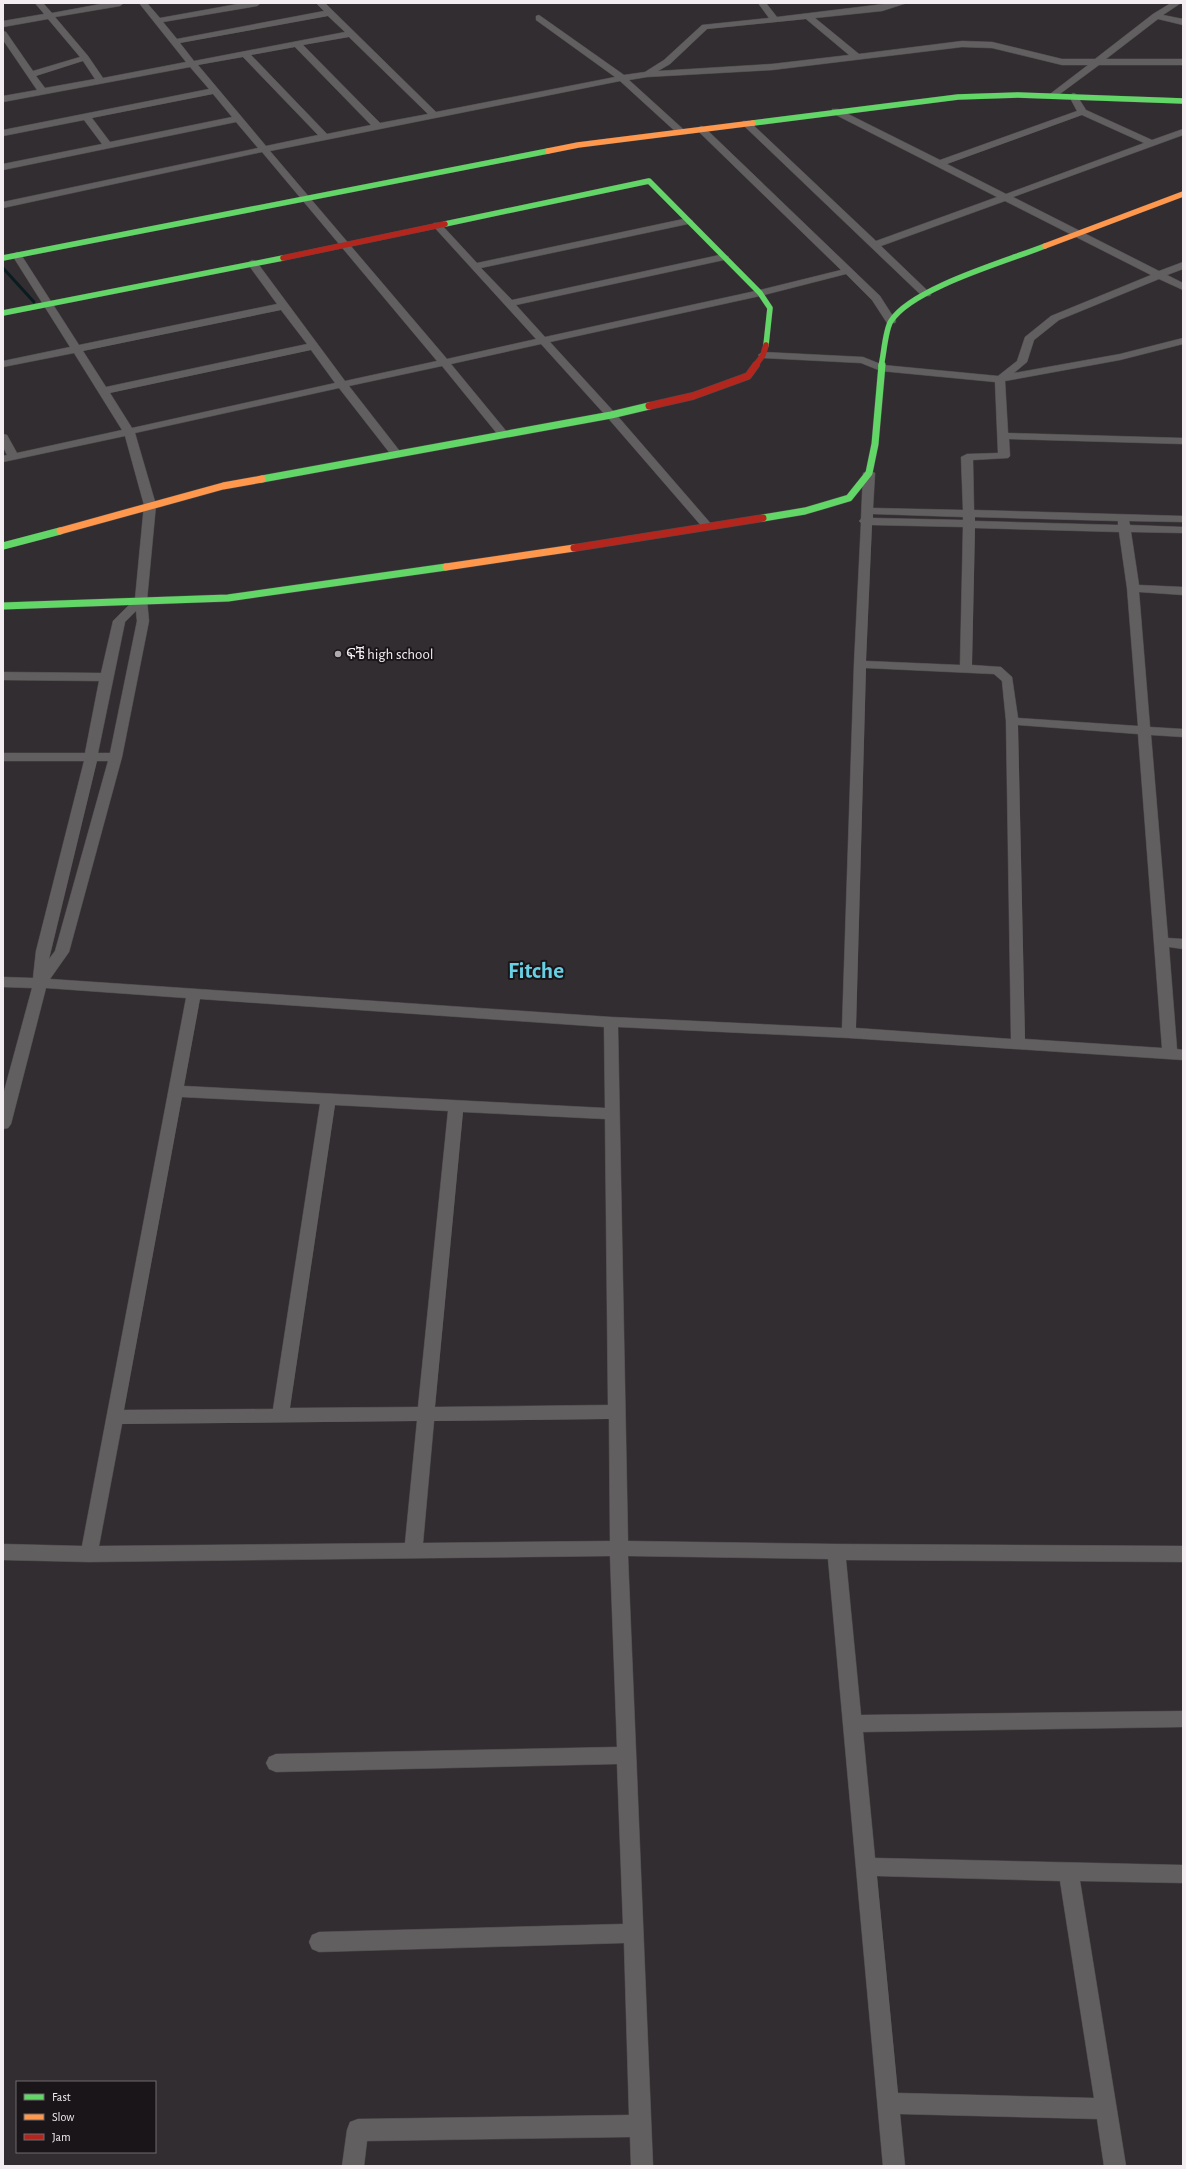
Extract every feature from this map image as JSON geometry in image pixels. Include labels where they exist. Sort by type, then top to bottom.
[{"type":"street","points":[[39,3],[85,58],[101,81]]},
{"type":"street","points":[[3,24],[120,3]]},
{"type":"street","points":[[143,3],[213,91],[445,362],[503,434]]},
{"type":"street","points":[[157,21],[257,3]]},
{"type":"street","points":[[320,3],[434,115]]},
{"type":"street","points":[[762,3],[775,20]]},
{"type":"street","points":[[647,74],[667,62],[694,35],[705,27],[810,17],[882,8],[903,3]]},
{"type":"street","points":[[1053,96],[1156,16],[1177,3]]},
{"type":"street","points":[[174,42],[329,13]]},
{"type":"street","points":[[1156,16],[1183,22]]},
{"type":"street","points":[[810,17],[857,56]]},
{"type":"street","points":[[538,18],[622,78],[680,131]]},
{"type":"street","points":[[3,34],[43,92]]},
{"type":"street","points":[[3,99],[350,34]]},
{"type":"street","points":[[297,44],[377,126]]},
{"type":"street","points":[[3,205],[377,126],[647,74],[772,67],[962,44],[992,45],[1062,62],[1183,62]]},
{"type":"street","points":[[245,54],[325,137]]},
{"type":"street","points":[[31,75],[85,58]]},
{"type":"street","points":[[3,133],[213,91]]},
{"type":"street","points":[[1072,96],[1082,112],[1151,143]]},
{"type":"street","points":[[3,258],[578,145],[680,131],[958,97],[1072,96],[1183,101]]},
{"type":"street","points":[[835,112],[1183,287]]},
{"type":"street","points":[[938,164],[1082,112]]},
{"type":"street","points":[[86,116],[108,146]]},
{"type":"street","points":[[3,167],[237,119]]},
{"type":"street","points":[[746,123],[926,294]]},
{"type":"street","points":[[701,129],[847,272],[876,298],[891,321]]},
{"type":"street","points":[[875,245],[1183,132]]},
{"type":"street","points":[[3,313],[346,245],[649,181],[760,293],[770,308],[768,340],[763,355],[748,376],[693,396],[611,415],[224,486],[3,546]]},
{"type":"street","points":[[850,1034],[860,664],[866,516],[869,474],[876,444],[881,368],[884,345],[891,321],[905,306],[941,286],[1183,194]]},
{"type":"street","points":[[474,266],[688,221]]},
{"type":"street","points":[[437,226],[611,415],[708,527]]},
{"type":"street","points":[[17,255],[129,432],[150,505],[141,600],[143,621],[116,757],[62,952],[40,983]]},
{"type":"street","points":[[509,304],[724,257]]},
{"type":"street","points":[[252,264],[342,386],[396,454]]},
{"type":"street","points":[[1000,378],[1022,362],[1029,339],[1055,318],[1183,265]]},
{"type":"street","points":[[3,437],[8,458],[342,386],[760,293],[847,272]]},
{"type":"street","points":[[3,364],[284,306]]},
{"type":"street","points":[[763,355],[862,360],[881,368],[1000,378],[1120,357],[1183,341]]},
{"type":"street","points":[[104,391],[313,346]]},
{"type":"street","points":[[966,669],[969,518],[966,458],[1004,456],[1000,378]]},
{"type":"street","points":[[1003,436],[1183,441]]},
{"type":"street","points":[[3,606],[228,598],[345,583],[805,511],[849,498],[869,474]]},
{"type":"street","points":[[866,516],[1124,523],[1183,530]]},
{"type":"street","points":[[1124,523],[1183,519]]},
{"type":"street","points":[[3,982],[194,993],[611,1022],[850,1034],[1177,1054],[1162,942],[1133,588],[1124,523]]},
{"type":"street","points":[[1133,588],[1183,591]]},
{"type":"street","points":[[3,1124],[40,983],[42,951],[91,757],[106,677],[119,621],[141,600]]},
{"type":"street","points":[[860,664],[997,670],[1008,680],[1012,721],[1018,1044]]},
{"type":"street","points":[[3,676],[106,677]]},
{"type":"street","points":[[1012,721],[1183,732]]},
{"type":"street","points":[[3,757],[116,757]]},
{"type":"street","points":[[1162,942],[1183,944]]},
{"type":"street","points":[[89,1554],[194,993]]},
{"type":"street","points":[[611,1022],[619,1548],[642,2166]]},
{"type":"street","points":[[175,1092],[613,1114]]},
{"type":"street","points":[[281,1415],[328,1099]]},
{"type":"street","points":[[413,1550],[456,1106]]},
{"type":"street","points":[[115,1417],[617,1412]]},
{"type":"street","points":[[3,1552],[89,1554],[619,1548],[836,1552],[1183,1554]]},
{"type":"street","points":[[836,1552],[867,1867],[894,2166]]},
{"type":"street","points":[[852,1724],[1183,1719]]},
{"type":"street","points":[[276,1763],[626,1755]]},
{"type":"street","points":[[867,1867],[1183,1874]]},
{"type":"street","points":[[1068,1871],[1115,2166]]},
{"type":"street","points":[[319,1942],[633,1933]]},
{"type":"street","points":[[889,2103],[1106,2109]]},
{"type":"street","points":[[353,2166],[358,2130],[640,2126]]},
{"type":"waterway","points":[[3,268],[34,302]]},
{"type":"traffic: fast","points":[[753,123],[958,97],[1018,95],[1183,101]]},
{"type":"traffic: fast","points":[[3,258],[548,151]]},
{"type":"traffic: fast","points":[[445,224],[649,181],[760,293],[770,308],[766,345]]},
{"type":"traffic: fast","points":[[763,518],[805,511],[849,498],[869,473],[875,444],[881,368],[890,322],[905,306],[941,286],[1045,246]]},
{"type":"traffic: fast","points":[[3,313],[283,258]]},
{"type":"traffic: fast","points":[[262,479],[611,415],[649,406]]},
{"type":"traffic: fast","points":[[3,546],[60,531]]},
{"type":"traffic: fast","points":[[3,606],[228,598],[446,567]]},
{"type":"traffic: slow","points":[[548,151],[578,145],[753,123]]},
{"type":"traffic: slow","points":[[1045,246],[1183,194]]},
{"type":"traffic: slow","points":[[60,531],[223,486],[262,479]]},
{"type":"traffic: slow","points":[[446,567],[574,548]]},
{"type":"traffic: jam","points":[[283,258],[445,224]]},
{"type":"traffic: jam","points":[[649,406],[693,396],[748,376],[763,355],[766,345]]},
{"type":"traffic: jam","points":[[574,548],[763,518]]},
{"type":"place","name":"ፍቼ high school","points":[[338,654]]},
{"type":"district","name":"Fitche","points":[[536,971]]}]
